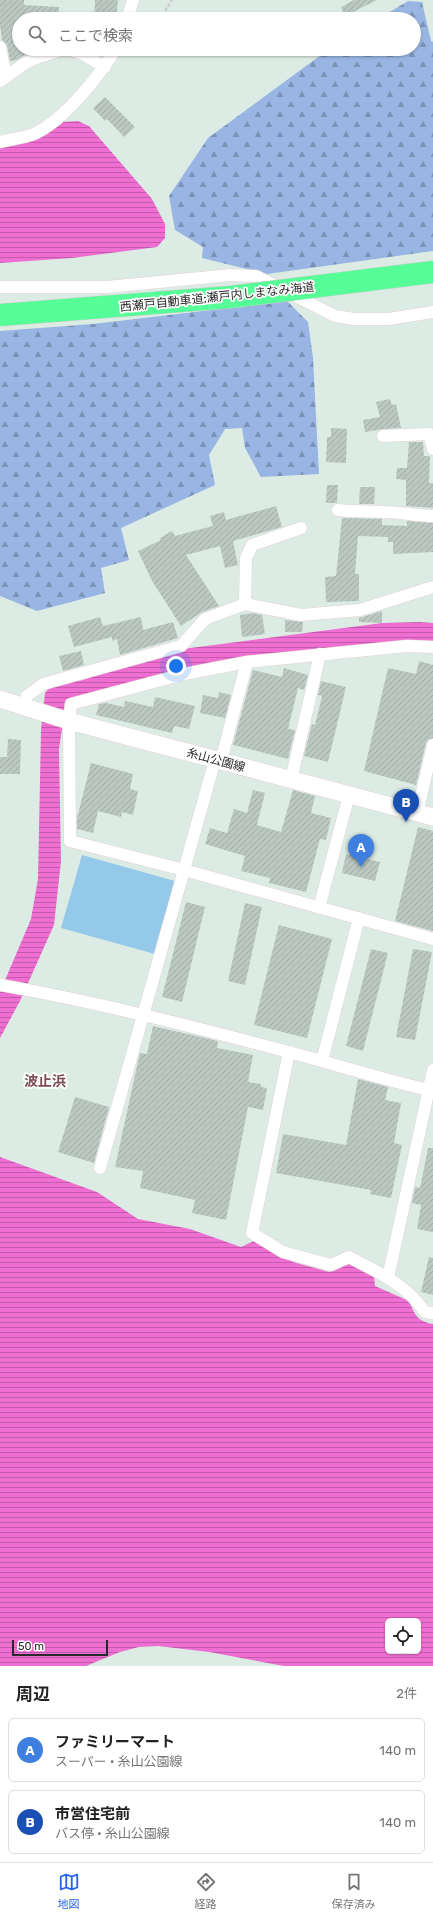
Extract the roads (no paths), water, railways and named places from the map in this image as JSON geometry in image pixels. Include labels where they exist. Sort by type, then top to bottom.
[{"type":"highway","name":"西瀬戸自動車道;瀬戸内しまなみ海道","points":[[0,315],[231,297],[433,272]]},
{"type":"main road","name":"糸山公園線","points":[[0,699],[69,721],[425,815]]},
{"type":"street","points":[[129,12],[133,0]]},
{"type":"street","points":[[0,47],[3,79]]},
{"type":"street","points":[[3,79],[24,64],[42,56]]},
{"type":"street","points":[[86,56],[104,67]]},
{"type":"street","points":[[0,142],[35,134],[58,120],[104,67],[111,56]]},
{"type":"street","points":[[0,287],[107,287],[231,275],[256,276],[335,316],[354,319],[389,319],[433,312]]},
{"type":"street","points":[[383,436],[429,434],[433,449]]},
{"type":"street","points":[[338,510],[433,516]]},
{"type":"street","points":[[244,604],[246,558],[252,544],[301,528]]},
{"type":"street","points":[[24,706],[26,696],[43,684],[181,646],[205,619],[244,604],[301,615],[360,610],[433,587]]},
{"type":"street","points":[[433,647],[407,646],[320,654],[247,662],[184,674],[72,704],[69,721],[70,841],[184,870],[433,939]]},
{"type":"street","points":[[291,780],[320,654]]},
{"type":"street","points":[[100,1168],[184,870],[247,662]]},
{"type":"street","points":[[425,815],[433,745]]},
{"type":"street","points":[[319,908],[349,795]]},
{"type":"street","points":[[322,1061],[359,918]]},
{"type":"street","points":[[0,984],[144,1016],[289,1052],[431,1090]]},
{"type":"street","points":[[289,1052],[252,1233],[283,1252],[330,1265],[349,1257],[388,1278],[415,1298],[425,1312],[433,1314]]},
{"type":"street","points":[[388,1278],[431,1090],[433,1070]]},
{"type":"place","name":"市営住宅前","points":[[406,822]]},
{"type":"place","name":"ファミリーマート","points":[[361,867]]},
{"type":"district","name":"波止浜","points":[[45,1081]]}]
